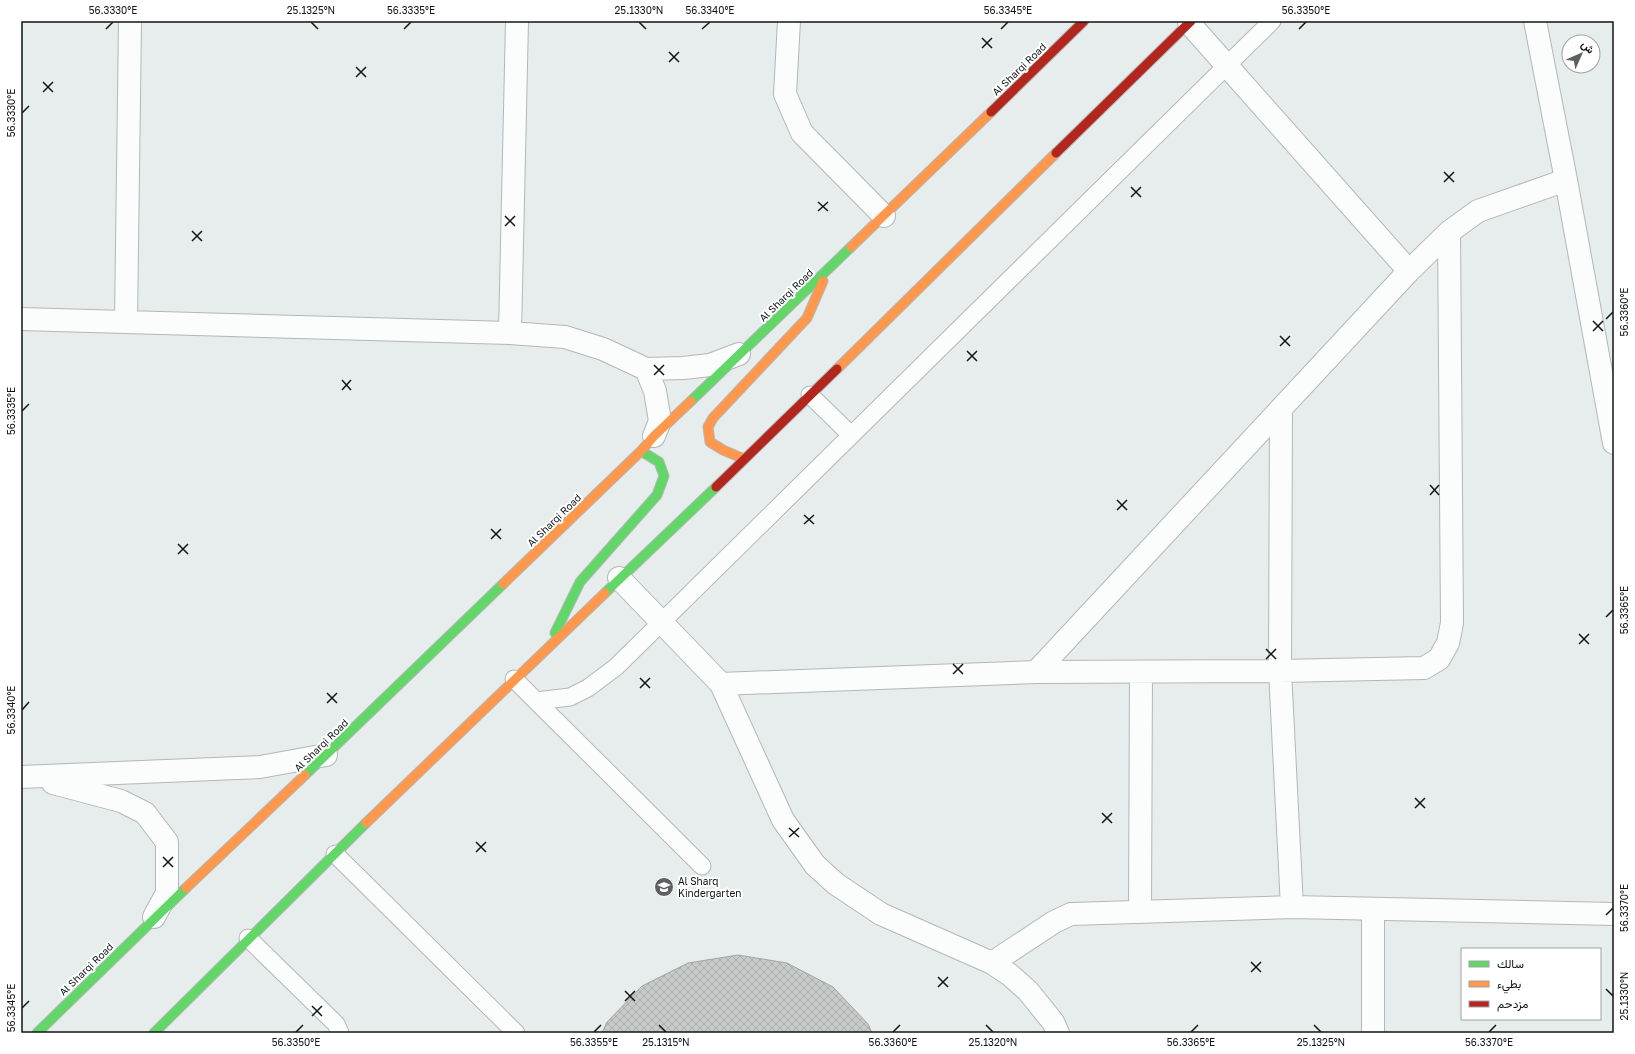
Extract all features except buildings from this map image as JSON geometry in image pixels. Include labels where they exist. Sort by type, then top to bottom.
[{"type":"main road","name":"Al Sharqi Road","points":[[37,1033],[152,920],[326,755],[1084,21]]},
{"type":"main road","points":[[154,1033],[248,938],[514,679],[744,459],[1190,22]]},
{"type":"main road","points":[[744,459],[722,450],[710,442],[708,427],[713,418],[806,318],[828,269]]},
{"type":"main road","points":[[547,648],[580,582],[657,495],[664,476],[659,462],[648,443]]},
{"type":"street","points":[[126,322],[130,21]]},
{"type":"street","points":[[510,333],[517,21]]},
{"type":"street","points":[[789,21],[786,94],[802,133],[884,216]]},
{"type":"street","points":[[1535,21],[1566,180],[1614,443]]},
{"type":"street","points":[[1190,22],[1226,66],[1409,271]]},
{"type":"street","points":[[1036,672],[1409,271],[1449,232],[1478,211],[1566,180]]},
{"type":"street","points":[[721,684],[1036,672],[1280,671],[1424,668],[1439,660],[1448,643],[1452,623],[1449,232]]},
{"type":"street","points":[[21,319],[510,333],[564,337],[603,349],[646,369],[683,368],[710,365],[739,354]]},
{"type":"street","points":[[646,369],[655,391],[660,421],[648,443]]},
{"type":"street","points":[[1281,410],[1280,671],[1292,907]]},
{"type":"street","points":[[619,578],[721,684],[783,820],[815,865],[836,884],[881,914],[992,963],[1010,975],[1028,991],[1053,1022],[1058,1033]]},
{"type":"street","points":[[1140,912],[1141,672]]},
{"type":"street","points":[[27,778],[260,767],[326,755]]},
{"type":"street","points":[[27,778],[120,801],[145,813],[167,842],[167,893],[152,920]]},
{"type":"street","points":[[992,963],[1054,922],[1071,914],[1292,907],[1614,914]]},
{"type":"street","points":[[1373,909],[1373,1033]]},
{"type":"lane","points":[[536,701],[570,697],[588,688],[616,667],[1272,21]]},
{"type":"lane","points":[[810,394],[851,435]]},
{"type":"lane","points":[[514,679],[702,866]]},
{"type":"lane","points":[[335,854],[516,1033]]},
{"type":"lane","points":[[248,938],[336,1024],[340,1033]]},
{"type":"traffic: fast","points":[[691,401],[851,247]]},
{"type":"traffic: fast","points":[[555,633],[580,582],[657,495],[664,476],[659,462],[641,451]]},
{"type":"traffic: fast","points":[[605,593],[716,487]]},
{"type":"traffic: fast","points":[[305,775],[503,584]]},
{"type":"traffic: fast","points":[[154,1033],[366,823]]},
{"type":"traffic: fast","points":[[37,1033],[186,888]]},
{"type":"traffic: slow","points":[[851,247],[991,112]]},
{"type":"traffic: slow","points":[[837,369],[1056,153]]},
{"type":"traffic: slow","points":[[744,459],[723,450],[710,442],[708,427],[713,418],[807,318],[823,281]]},
{"type":"traffic: slow","points":[[503,584],[691,401]]},
{"type":"traffic: slow","points":[[366,823],[605,593]]},
{"type":"traffic: slow","points":[[186,888],[305,775]]},
{"type":"traffic: jam","points":[[991,112],[1084,21]]},
{"type":"traffic: jam","points":[[1056,153],[1191,21]]},
{"type":"traffic: jam","points":[[716,487],[837,369]]},
{"type":"place","name":"Al Sharq Kindergarten","points":[[664,887]]}]
